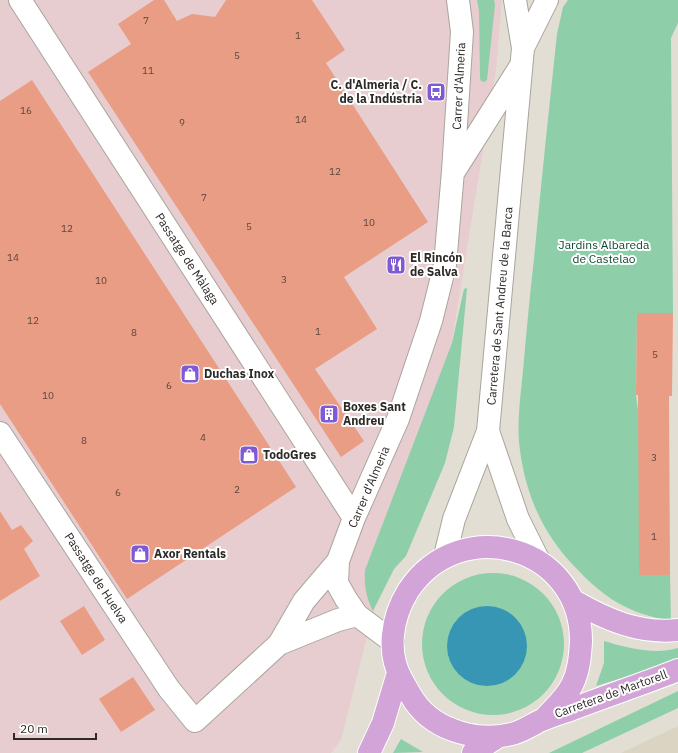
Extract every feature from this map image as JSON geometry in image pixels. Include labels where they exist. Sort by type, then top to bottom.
[{"type":"main road","name":"Carretera de Martorell","points":[[544,719],[565,698],[573,684],[580,662],[581,632],[574,602],[568,589],[555,574],[539,561],[507,548],[486,546],[470,548],[445,556],[436,561],[416,580],[401,602],[395,622],[393,642],[394,655],[398,673],[415,704],[431,718],[454,731],[466,735],[499,736],[516,733],[544,719],[678,670]]},
{"type":"main road","points":[[574,602],[599,616],[632,628],[661,631],[678,630]]},
{"type":"main road","name":"Carretera de Martorell","points":[[369,753],[383,723],[398,673]]},
{"type":"main road","name":"Carretera de Martorell","points":[[473,753],[499,736]]},
{"type":"street","name":"Passatge de Màlaga","points":[[20,0],[354,518]]},
{"type":"street","name":"Carrer d'Almeria","points":[[393,642],[357,614],[337,583],[338,561],[354,518],[398,419],[431,321],[444,265],[454,171],[462,32],[458,0]]},
{"type":"street","name":"Carretera de Sant Andreu de la Barca","points":[[445,556],[454,520],[488,431],[523,56],[515,0]]},
{"type":"street","name":"Carretera de Sant Andreu de la Barca","points":[[523,56],[547,0]]},
{"type":"street","name":"Carrer d'Almeria","points":[[454,171],[523,56]]},
{"type":"street","points":[[488,431],[518,519],[539,561]]},
{"type":"street","name":"Passatge de Huelva","points":[[0,433],[169,689],[195,721],[279,644]]},
{"type":"street","points":[[279,644],[304,601],[338,561]]},
{"type":"street","points":[[279,644],[338,620],[357,614]]},
{"type":"shaded area","points":[[0,0],[502,0],[496,70],[432,464],[375,605],[341,740],[331,753],[0,753]]},
{"type":"shaded area","points":[[678,726],[678,753],[621,753]]},
{"type":"green space","points":[[477,0],[494,0],[495,5],[487,80],[484,82],[481,81],[480,78],[479,11]]},
{"type":"green space","name":"Jardins Albareda de Castelao","points":[[568,0],[678,0],[678,23],[671,38],[673,313],[637,313],[636,395],[639,418],[670,575],[671,621],[642,614],[618,603],[597,588],[575,567],[553,540],[536,510],[521,460],[519,442],[519,411],[530,297],[557,34],[563,7]]},
{"type":"green space","points":[[467,288],[454,427],[445,463],[406,556],[394,569],[373,611],[366,591],[365,570],[452,343],[464,289]]},
{"type":"green space","points":[[493,573],[513,576],[520,579],[538,589],[548,599],[561,624],[564,644],[561,664],[558,671],[548,689],[538,699],[513,712],[493,715],[473,712],[466,709],[448,699],[438,689],[425,664],[422,644],[425,624],[428,617],[438,599],[448,589],[473,576]]},
{"type":"green space","points":[[604,641],[631,648],[651,651],[678,648],[678,661],[596,686],[604,663]]},
{"type":"green space","points":[[678,691],[678,708],[582,753],[549,753]]},
{"type":"green space","points":[[401,739],[423,752],[393,753]]},
{"type":"water","points":[[487,606],[502,609],[515,618],[524,631],[527,646],[524,661],[515,674],[502,683],[487,686],[472,683],[459,674],[450,661],[447,646],[450,631],[459,618],[472,609]]},
{"type":"building","points":[[154,0],[164,0],[177,21],[192,14],[215,17],[226,0],[312,0],[345,50],[326,63],[428,222],[344,277],[377,329],[315,369],[364,441],[341,457],[88,72],[131,44],[118,24]]},
{"type":"building","points":[[32,80],[296,487],[127,599],[0,404],[0,101]]},
{"type":"building","points":[[637,313],[673,313],[672,396],[669,396],[670,575],[639,575],[638,395],[636,395]]},
{"type":"building","points":[[0,511],[12,530],[21,525],[33,541],[24,549],[40,576],[0,601]]},
{"type":"building","points":[[84,606],[105,640],[82,655],[60,621]]},
{"type":"building","points":[[133,677],[155,710],[121,732],[99,699]]},
{"type":"place","name":"C. d'Almeria / C. de la Indústria","points":[[436,92]]},
{"type":"place","name":"El Rincón de Salva","points":[[396,265]]},
{"type":"place","name":"Duchas Inox","points":[[190,374]]},
{"type":"place","name":"Boxes Sant Andreu","points":[[329,414]]},
{"type":"place","name":"TodoGres","points":[[249,455]]},
{"type":"place","name":"Axor Rentals","points":[[140,554]]}]
